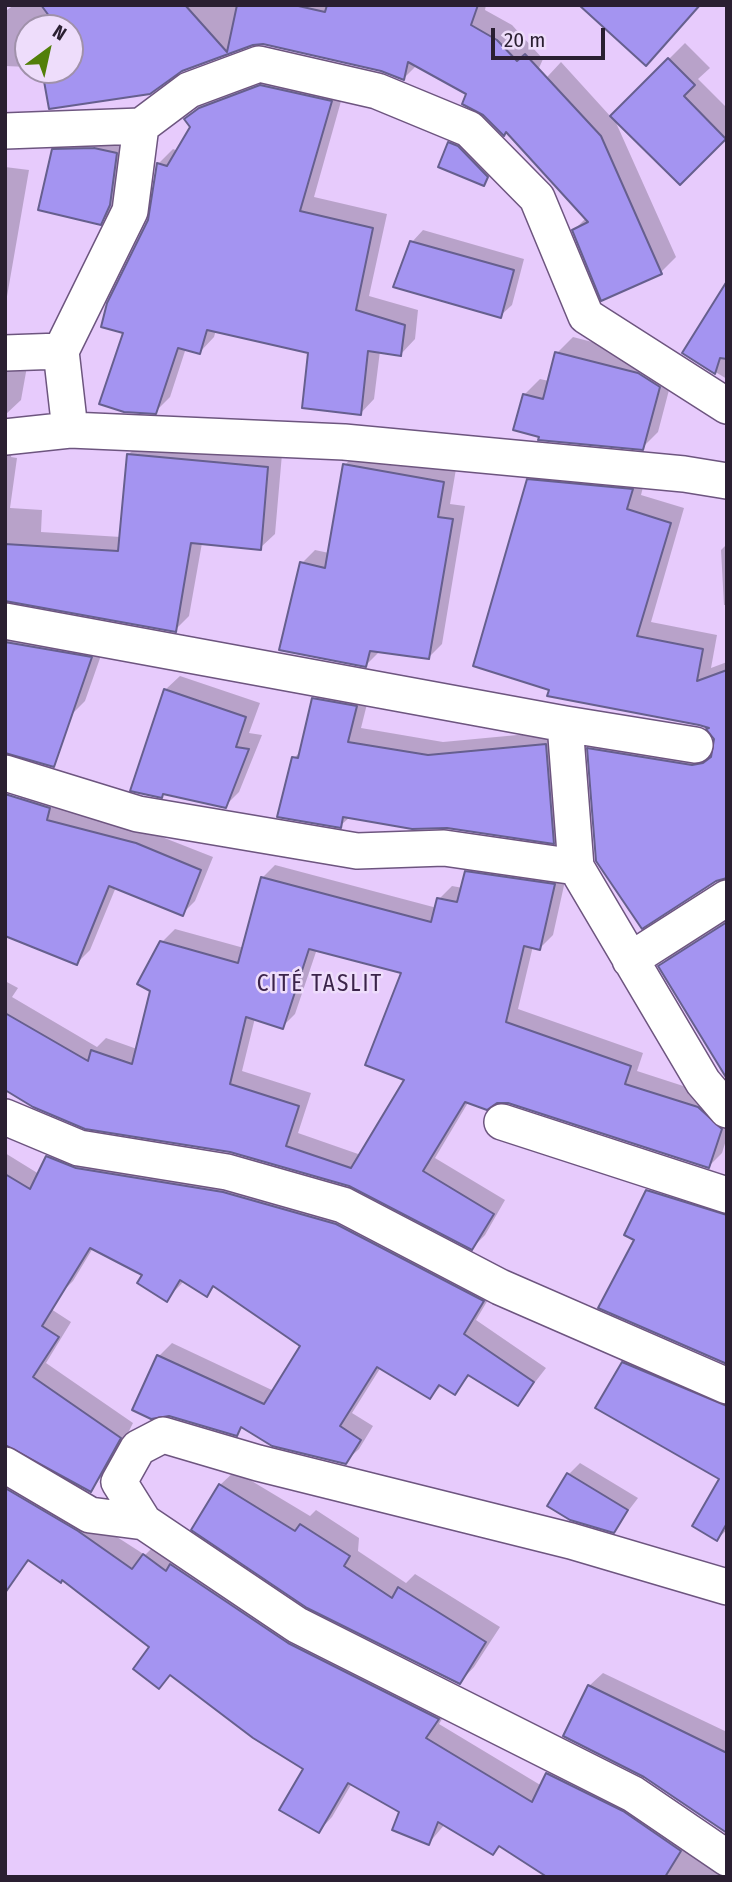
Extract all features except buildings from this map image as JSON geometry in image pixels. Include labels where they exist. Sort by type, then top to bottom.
[{"type":"street","points":[[5,131],[141,126],[189,90],[259,64],[377,92],[469,129],[537,198],[586,316],[727,406]]},
{"type":"street","points":[[70,430],[61,351],[130,211],[141,126]]},
{"type":"street","points":[[5,353],[61,351]]},
{"type":"street","points":[[5,437],[70,430],[344,442],[671,472],[727,481]]},
{"type":"street","points":[[5,621],[565,724],[695,745]]},
{"type":"street","points":[[565,724],[576,867],[703,1082],[727,1110]]},
{"type":"street","points":[[5,773],[138,814],[357,851],[444,848],[576,867]]},
{"type":"street","points":[[630,960],[727,898]]},
{"type":"street","points":[[5,1117],[79,1148],[227,1172],[343,1205],[500,1287],[727,1386]]},
{"type":"street","points":[[502,1122],[727,1195]]},
{"type":"street","points":[[727,1587],[571,1542],[258,1463],[163,1435],[138,1448],[119,1482],[144,1522],[297,1625],[633,1794],[727,1858]]},
{"type":"street","points":[[5,1465],[90,1515],[144,1522]]},
{"type":"district","name":"CITÉ TASLIT","points":[[320,985]]}]
